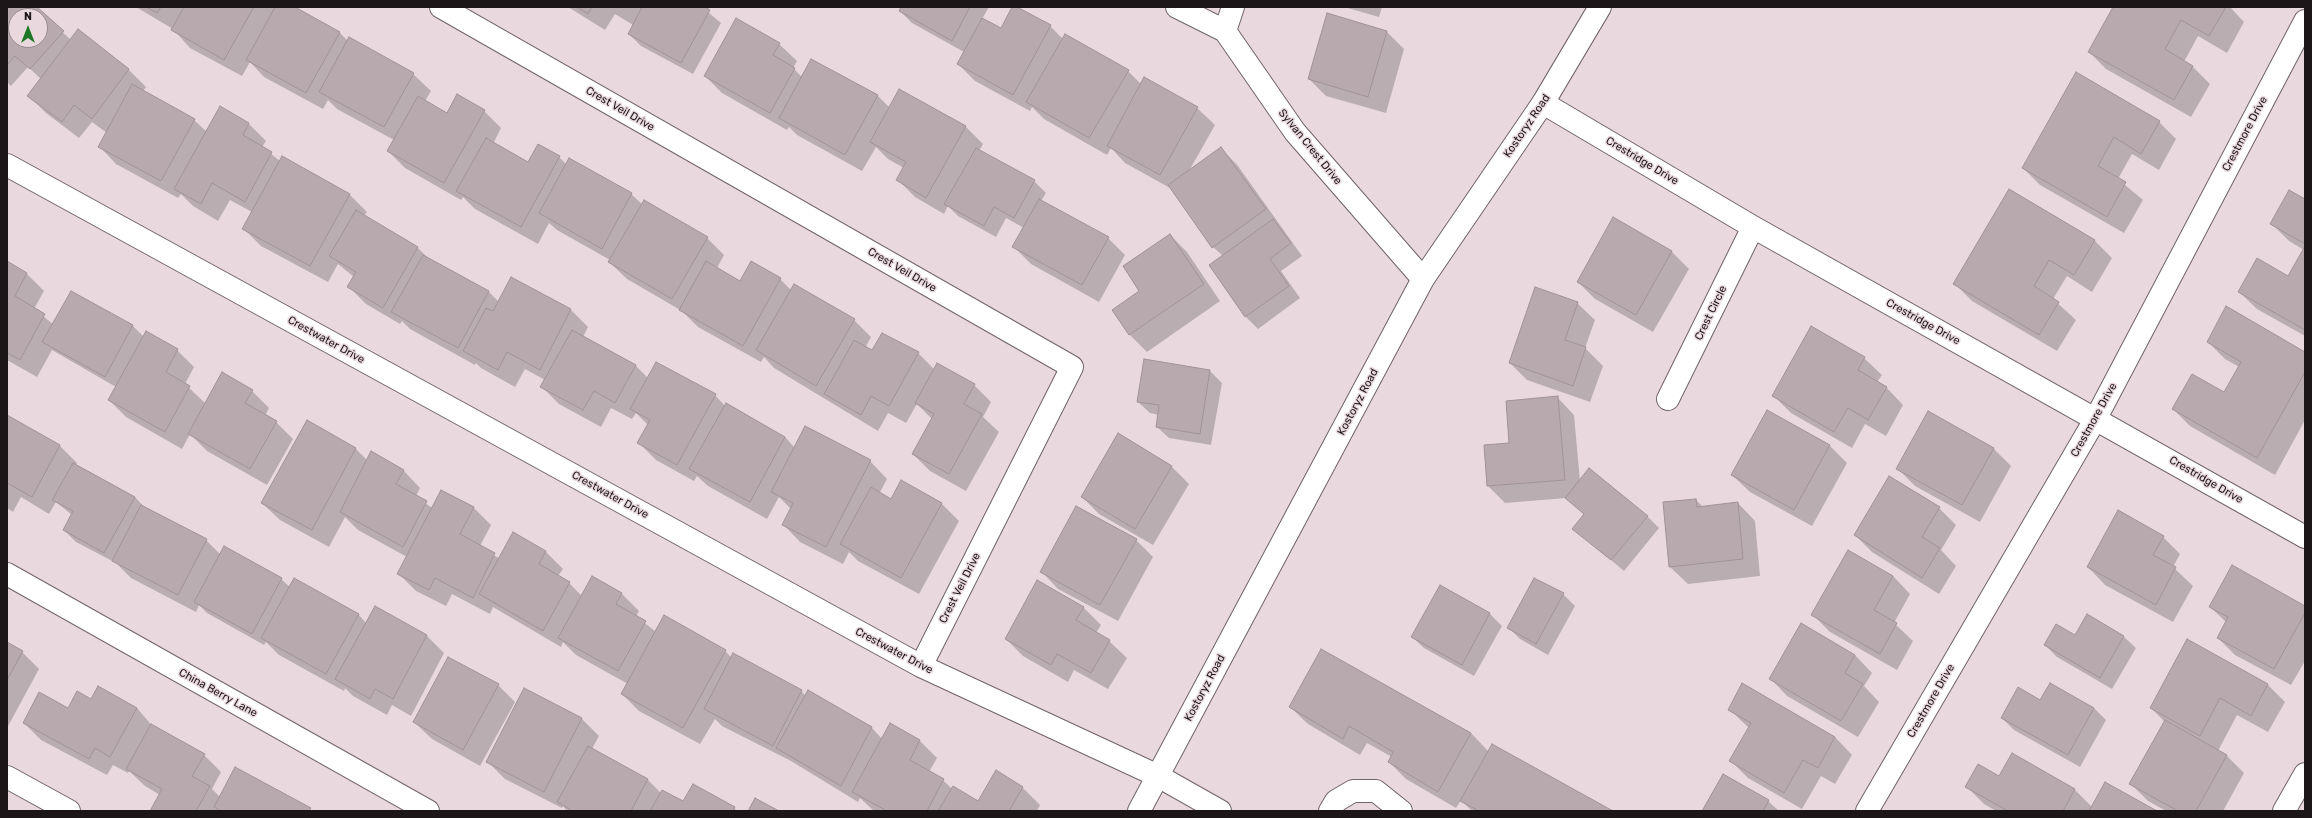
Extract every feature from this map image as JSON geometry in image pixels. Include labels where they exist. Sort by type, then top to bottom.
[{"type":"street","name":"Crest Veil Drive","points":[[441,7],[1072,367],[921,666]]},
{"type":"street","name":"Sylvan Crest Drive","points":[[1177,7],[1225,31],[1294,132],[1423,279]]},
{"type":"street","points":[[1225,31],[1233,7]]},
{"type":"street","name":"Kostoryz Road","points":[[1139,811],[1423,279],[1544,103],[1600,7]]},
{"type":"street","name":"Crestmore Drive","points":[[1867,811],[2096,418],[2305,21]]},
{"type":"street","name":"Crestridge Drive","points":[[1544,103],[1753,227],[2096,418],[2305,537]]},
{"type":"street","name":"Crestwater Drive","points":[[7,165],[921,666],[1158,776],[1220,811]]},
{"type":"street","name":"Crest Circle","points":[[1668,399],[1753,227]]},
{"type":"street","name":"China Berry Lane","points":[[7,574],[428,811]]},
{"type":"street","points":[[2284,811],[2305,774]]},
{"type":"street","points":[[7,778],[69,811]]},
{"type":"street","points":[[1330,811],[1336,801],[1354,791],[1376,791],[1401,811]]},
{"type":"building","points":[[7,7],[38,8],[8,8],[8,48],[48,48],[48,17],[64,31],[30,69],[15,56],[7,65]]},
{"type":"building","points":[[146,7],[161,7],[157,13]]},
{"type":"building","points":[[184,7],[254,7],[224,60],[171,30]]},
{"type":"building","points":[[275,7],[295,7],[340,32],[306,93],[246,60]]},
{"type":"building","points":[[577,7],[592,7],[588,14]]},
{"type":"building","points":[[642,7],[705,7],[710,10],[681,63],[628,34]]},
{"type":"building","points":[[901,7],[970,7],[952,41],[899,11]]},
{"type":"building","points":[[1012,7],[1017,7],[1051,25],[1013,95],[957,64],[982,18],[1001,28]]},
{"type":"building","points":[[2113,7],[2226,7],[2209,36],[2181,20],[2165,49],[2193,66],[2174,100],[2088,52]]},
{"type":"building","points":[[1327,13],[1387,31],[1368,97],[1308,79]]},
{"type":"building","points":[[736,18],[780,43],[773,55],[795,68],[770,113],[704,76]]},
{"type":"building","points":[[78,29],[129,69],[92,119],[74,105],[62,122],[27,96]]},
{"type":"building","points":[[1065,34],[1129,70],[1089,138],[1026,102]]},
{"type":"building","points":[[349,37],[414,73],[384,127],[319,92]]},
{"type":"building","points":[[811,59],[878,95],[845,155],[779,118]]},
{"type":"building","points":[[2076,72],[2160,121],[2141,154],[2114,137],[2098,166],[2126,182],[2107,217],[2022,168]]},
{"type":"building","points":[[1144,77],[1198,107],[1160,175],[1107,146]]},
{"type":"building","points":[[132,84],[195,119],[161,181],[98,147]]},
{"type":"building","points":[[899,89],[966,126],[926,198],[896,180],[906,162],[870,142]]},
{"type":"building","points":[[457,94],[485,110],[444,183],[387,151],[418,96],[447,113]]},
{"type":"building","points":[[220,106],[249,123],[243,135],[272,152],[245,202],[212,183],[201,204],[174,189]]},
{"type":"building","points":[[486,138],[528,162],[538,144],[560,156],[521,227],[456,191]]},
{"type":"building","points":[[1221,147],[1266,209],[1212,248],[1168,185]]},
{"type":"building","points":[[976,148],[1035,180],[1014,218],[994,207],[984,226],[944,204]]},
{"type":"building","points":[[282,156],[350,194],[310,266],[242,229]]},
{"type":"building","points":[[569,158],[632,193],[602,249],[539,213]]},
{"type":"building","points":[[2009,189],[2095,240],[2074,275],[2049,260],[2034,286],[2059,302],[2039,335],[1953,284]]},
{"type":"building","points":[[2289,190],[2305,199],[2305,244],[2270,224]]},
{"type":"building","points":[[1039,199],[1109,237],[1082,285],[1012,247]]},
{"type":"building","points":[[644,200],[708,237],[672,299],[608,262]]},
{"type":"building","points":[[356,210],[418,247],[383,308],[347,287],[356,272],[329,256]]},
{"type":"building","points":[[1613,217],[1672,251],[1636,315],[1577,282]]},
{"type":"building","points":[[1273,219],[1291,243],[1270,259],[1289,286],[1245,317],[1209,265]]},
{"type":"building","points":[[1170,234],[1204,284],[1129,335],[1112,310],[1139,291],[1123,266]]},
{"type":"building","points":[[2305,246],[2305,330],[2238,292],[2257,258],[2288,276]]},
{"type":"building","points":[[423,255],[489,291],[458,348],[391,312]]},
{"type":"building","points":[[7,261],[27,273],[15,296],[45,314],[20,360],[7,353]]},
{"type":"building","points":[[706,261],[740,281],[751,261],[781,278],[743,346],[679,310]]},
{"type":"building","points":[[511,277],[571,309],[540,370],[507,352],[498,370],[463,351],[486,308],[493,311]]},
{"type":"building","points":[[794,284],[855,319],[816,386],[756,350]]},
{"type":"building","points":[[1535,287],[1578,302],[1565,340],[1586,347],[1573,386],[1509,363]]},
{"type":"building","points":[[71,291],[133,325],[105,377],[42,342]]},
{"type":"building","points":[[2226,306],[2305,352],[2305,372],[2257,458],[2172,409],[2192,374],[2224,392],[2241,362],[2207,342]]},
{"type":"building","points":[[1811,326],[1865,357],[1858,370],[1887,387],[1868,420],[1848,408],[1834,432],[1772,396]]},
{"type":"building","points":[[572,330],[636,365],[615,403],[594,391],[583,410],[540,387]]},
{"type":"building","points":[[146,331],[178,349],[166,372],[190,386],[165,432],[108,400]]},
{"type":"building","points":[[882,333],[919,352],[889,406],[871,396],[861,415],[824,394],[854,340],[872,350]]},
{"type":"building","points":[[1144,359],[1210,370],[1200,434],[1156,427],[1159,405],[1137,402]]},
{"type":"building","points":[[656,362],[716,394],[677,465],[637,443],[650,420],[630,409]]},
{"type":"building","points":[[937,363],[975,384],[964,404],[982,414],[949,474],[912,454],[934,414],[915,403]]},
{"type":"building","points":[[222,372],[253,390],[245,403],[277,421],[250,469],[188,434]]},
{"type":"building","points":[[1558,396],[1565,480],[1487,486],[1484,445],[1509,443],[1506,401]]},
{"type":"building","points":[[726,403],[785,437],[750,502],[689,469]]},
{"type":"building","points":[[1767,410],[1830,445],[1794,510],[1731,475]]},
{"type":"building","points":[[1928,411],[1994,448],[1962,505],[1896,469]]},
{"type":"building","points":[[7,415],[60,445],[32,497],[7,483]]},
{"type":"building","points":[[307,420],[356,448],[312,530],[261,503]]},
{"type":"building","points":[[805,426],[871,460],[826,547],[782,525],[793,503],[771,492]]},
{"type":"building","points":[[1118,433],[1172,466],[1135,529],[1081,497]]},
{"type":"building","points":[[371,451],[404,470],[396,484],[427,501],[403,547],[340,512]]},
{"type":"building","points":[[73,463],[135,497],[104,553],[63,530],[73,511],[52,500]]},
{"type":"building","points":[[1589,468],[1648,516],[1611,560],[1572,529],[1584,514],[1565,498]]},
{"type":"building","points":[[1889,476],[1940,507],[1922,537],[1940,548],[1922,578],[1854,535]]},
{"type":"building","points":[[901,480],[942,503],[901,578],[840,544],[871,487],[891,499]]},
{"type":"building","points":[[441,490],[474,507],[460,534],[495,553],[473,598],[435,578],[429,590],[397,574]]},
{"type":"building","points":[[1696,499],[1697,507],[1738,502],[1743,559],[1669,567],[1663,502]]},
{"type":"building","points":[[141,505],[207,539],[178,595],[112,561]]},
{"type":"building","points":[[1076,506],[1137,539],[1100,605],[1040,572]]},
{"type":"building","points":[[2118,510],[2164,536],[2153,555],[2176,567],[2156,605],[2087,567]]},
{"type":"building","points":[[513,532],[546,551],[539,564],[570,582],[543,631],[479,594]]},
{"type":"building","points":[[224,546],[282,578],[252,634],[194,602]]},
{"type":"building","points":[[1848,550],[1893,576],[1874,610],[1897,623],[1880,654],[1811,615]]},
{"type":"building","points":[[2232,565],[2305,606],[2305,613],[2274,669],[2217,638],[2228,617],[2209,607]]},
{"type":"building","points":[[592,576],[622,593],[616,604],[646,621],[618,671],[558,638]]},
{"type":"building","points":[[294,578],[359,614],[326,674],[261,638]]},
{"type":"building","points":[[1534,578],[1564,593],[1536,644],[1507,628]]},
{"type":"building","points":[[1037,580],[1084,607],[1076,620],[1110,640],[1091,673],[1057,654],[1051,665],[1005,639]]},
{"type":"building","points":[[1440,585],[1490,613],[1462,665],[1411,637]]},
{"type":"building","points":[[375,606],[427,635],[393,699],[375,689],[370,699],[335,679]]},
{"type":"building","points":[[2087,614],[2124,636],[2100,678],[2044,645],[2056,624],[2075,635]]},
{"type":"building","points":[[664,615],[726,650],[683,728],[621,694]]},
{"type":"building","points":[[1801,623],[1855,655],[1845,673],[1863,684],[1841,721],[1769,679]]},
{"type":"building","points":[[2187,639],[2268,684],[2251,716],[2220,698],[2200,736],[2150,708]]},
{"type":"building","points":[[7,642],[23,651],[7,680]]},
{"type":"building","points":[[1321,649],[1471,733],[1438,792],[1388,762],[1393,752],[1349,726],[1343,739],[1289,707]]},
{"type":"building","points":[[733,653],[802,690],[773,746],[704,709]]},
{"type":"building","points":[[448,657],[499,684],[463,750],[413,722]]},
{"type":"building","points":[[1742,683],[1835,737],[1818,768],[1803,760],[1784,793],[1729,761],[1751,723],[1728,710]]},
{"type":"building","points":[[2050,683],[2094,708],[2068,755],[2001,718],[2018,687],[2040,700]]},
{"type":"building","points":[[98,686],[137,708],[110,757],[95,748],[89,759],[23,723],[39,692],[68,708],[77,691],[91,699]]},
{"type":"building","points":[[524,688],[582,718],[544,792],[486,762]]},
{"type":"building","points":[[808,690],[872,727],[841,786],[776,748]]},
{"type":"building","points":[[2165,720],[2227,755],[2196,811],[2178,811],[2129,784]]},
{"type":"building","points":[[890,723],[920,740],[910,760],[944,779],[927,811],[887,811],[852,792]]},
{"type":"building","points":[[151,724],[205,754],[192,776],[210,786],[196,811],[150,811],[162,789],[126,769]]},
{"type":"building","points":[[1492,744],[1613,811],[1479,811],[1460,801]]},
{"type":"building","points":[[588,746],[648,779],[631,811],[573,811],[557,802]]},
{"type":"building","points":[[2012,753],[2075,789],[2063,811],[2008,811],[1965,787],[1978,764],[1999,776]]},
{"type":"building","points":[[235,767],[311,808],[309,811],[221,811],[214,807]]},
{"type":"building","points":[[996,770],[1023,787],[1009,811],[938,811],[953,786],[978,801]]},
{"type":"building","points":[[1723,774],[1769,800],[1763,811],[1702,811]]},
{"type":"building","points":[[2105,782],[2157,811],[2089,811]]},
{"type":"building","points":[[693,784],[735,807],[733,811],[650,811],[662,790],[683,801]]},
{"type":"building","points":[[755,798],[779,811],[748,811]]}]
